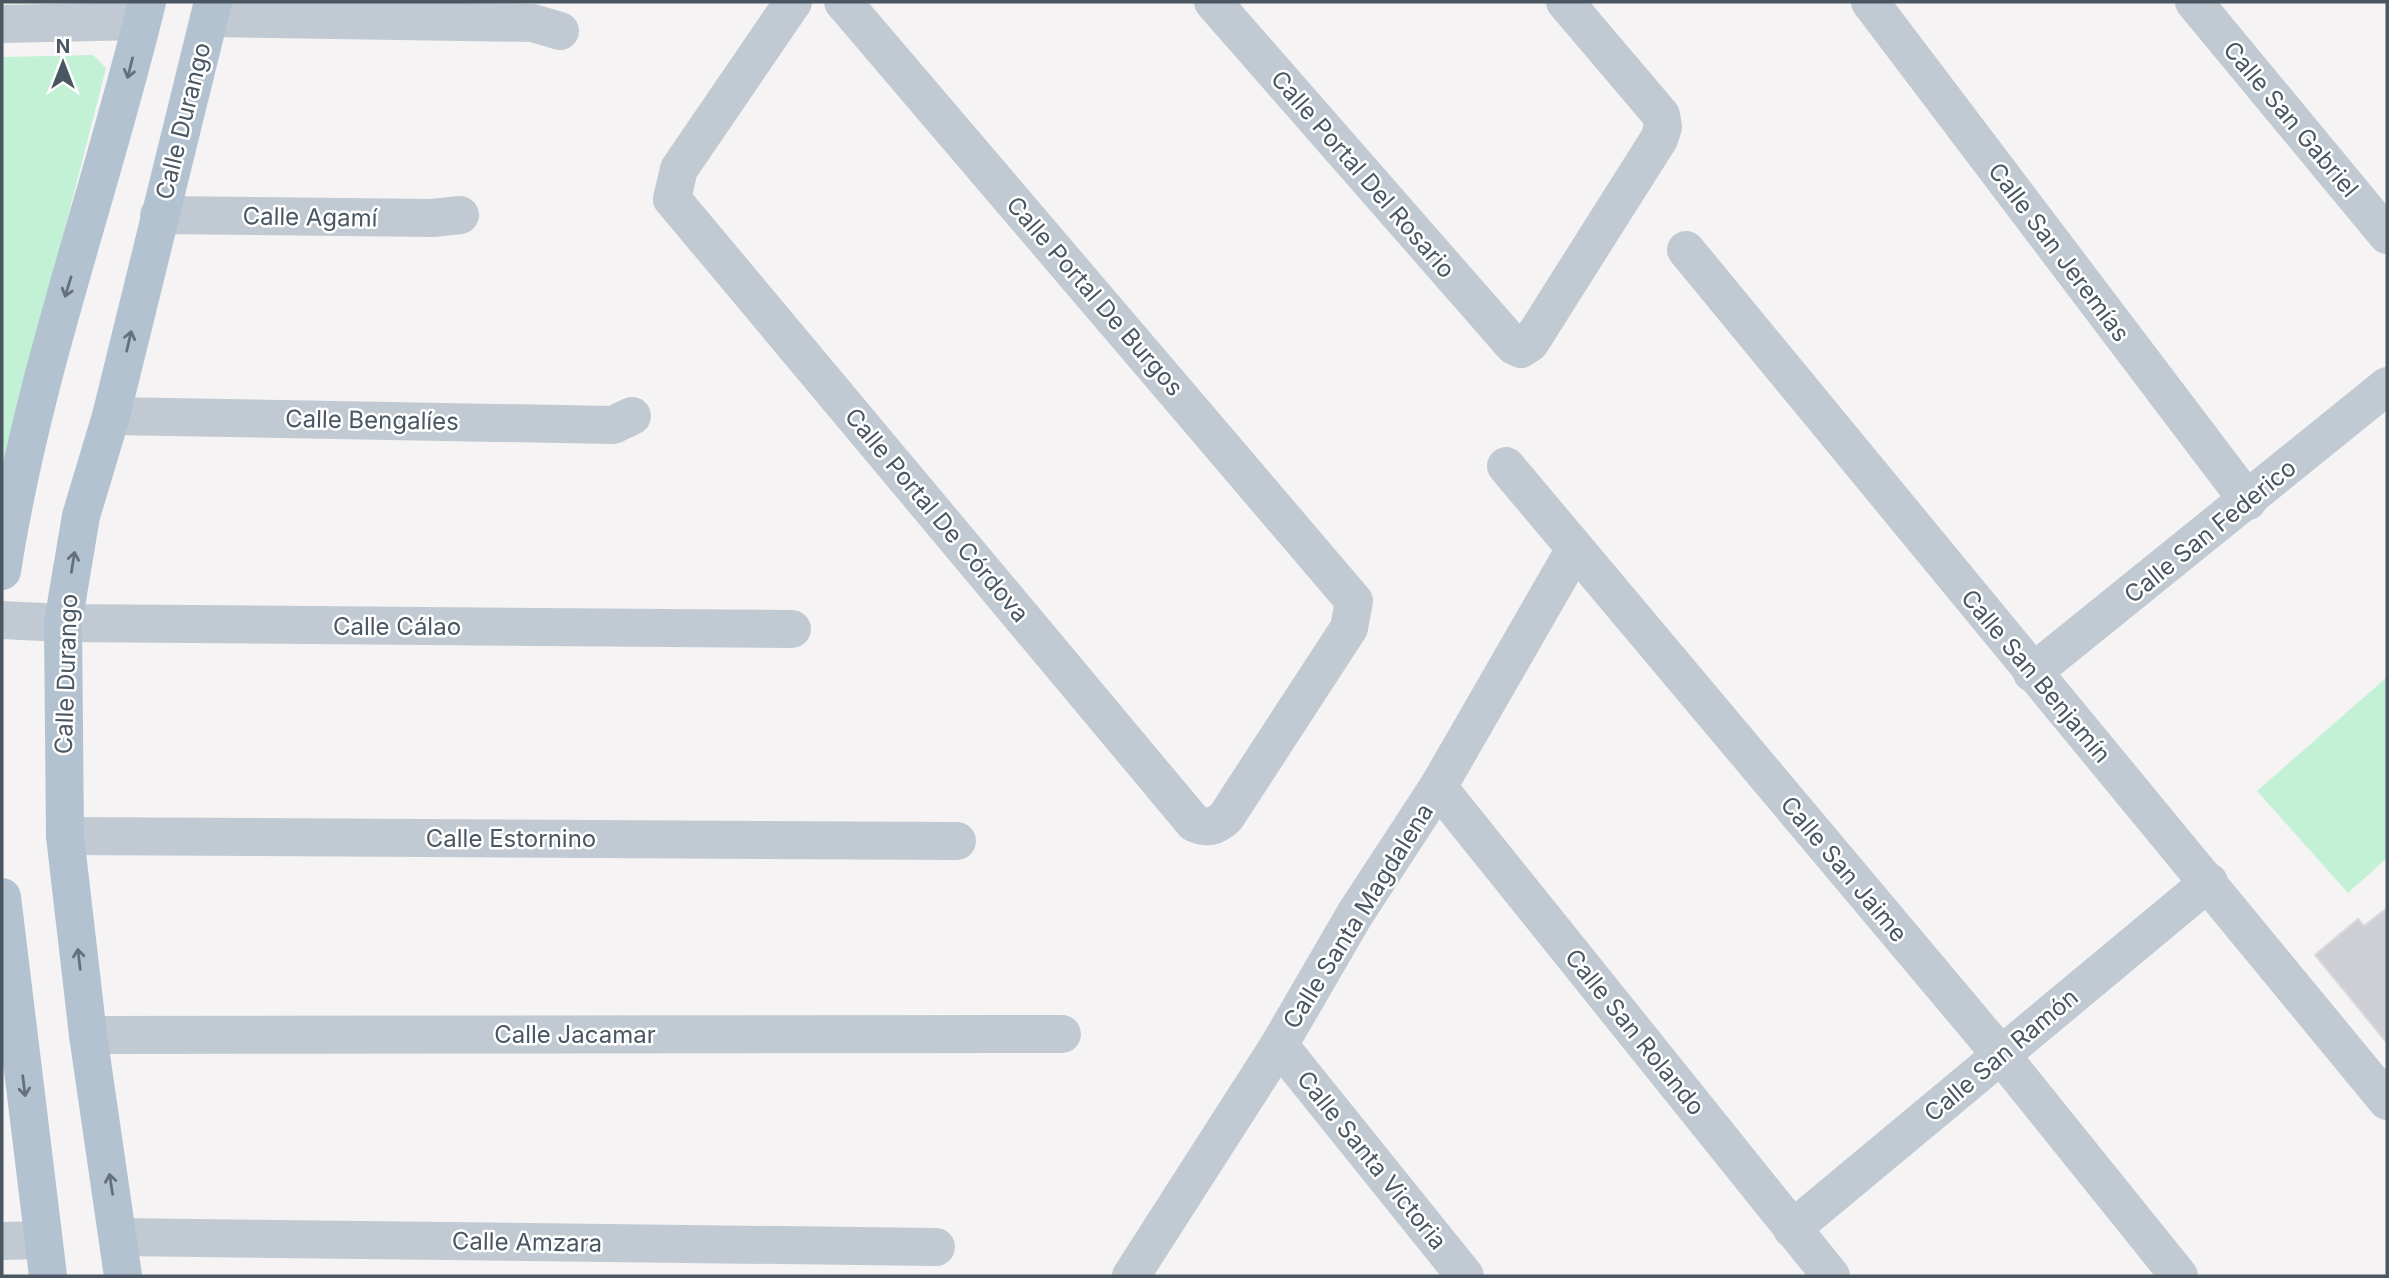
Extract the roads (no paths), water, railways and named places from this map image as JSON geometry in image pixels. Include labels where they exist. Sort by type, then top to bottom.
[{"type":"main road","name":"Calle Durango","points":[[123,1276],[88,1035],[65,836],[63,624],[81,516],[111,416],[211,10]]},
{"type":"main road","points":[[2,571],[45,362],[103,172],[144,12]]},
{"type":"main road","points":[[2,897],[10,1040],[45,1258]]},
{"type":"street","name":"Calle Portal De Córdova","points":[[793,2],[679,169],[672,199],[1194,823]]},
{"type":"street","name":"Calle Portal De Burgos","points":[[843,2],[1354,601],[1349,628],[1226,817],[1216,826],[1204,828],[1194,823]]},
{"type":"street","name":"Calle Portal Del Rosario","points":[[1213,2],[1514,346],[1521,349],[1530,343],[1659,139],[1663,127],[1661,115],[1565,2]]},
{"type":"street","name":"Calle San Jeremías","points":[[1870,2],[2248,502]]},
{"type":"street","name":"Calle San Gabriel","points":[[2194,2],[2387,236]]},
{"type":"street","points":[[211,10],[533,23],[560,31]]},
{"type":"street","points":[[2,24],[144,12]]},
{"type":"street","name":"Calle Agamí","points":[[159,215],[432,218],[460,215]]},
{"type":"street","name":"Calle San Benjamín","points":[[1686,250],[2032,673],[2210,882],[2387,1101]]},
{"type":"street","name":"Calle San Federico","points":[[2032,673],[2248,502],[2387,386]]},
{"type":"street","name":"Calle Bengalíes","points":[[111,416],[613,425],[632,416]]},
{"type":"street","name":"Calle San Jaime","points":[[1506,466],[2001,1055],[2179,1276]]},
{"type":"street","name":"Calle Santa Magdalena","points":[[1131,1276],[1279,1045],[1355,914],[1438,787],[1575,549]]},
{"type":"street","name":"Calle Cálao","points":[[2,620],[63,624],[792,629]]},
{"type":"street","name":"Calle San Rolando","points":[[1438,787],[1831,1276]]},
{"type":"street","name":"Calle Estornino","points":[[65,836],[957,841]]},
{"type":"street","name":"Calle San Ramón","points":[[1792,1229],[2210,882]]},
{"type":"street","name":"Calle Jacamar","points":[[88,1035],[1062,1034]]},
{"type":"street","name":"Calle Santa Victoria","points":[[1279,1045],[1465,1276]]},
{"type":"street","name":"Calle Amzara","points":[[118,1237],[936,1247]]},
{"type":"street","points":[[2,1241],[45,1258]]}]
